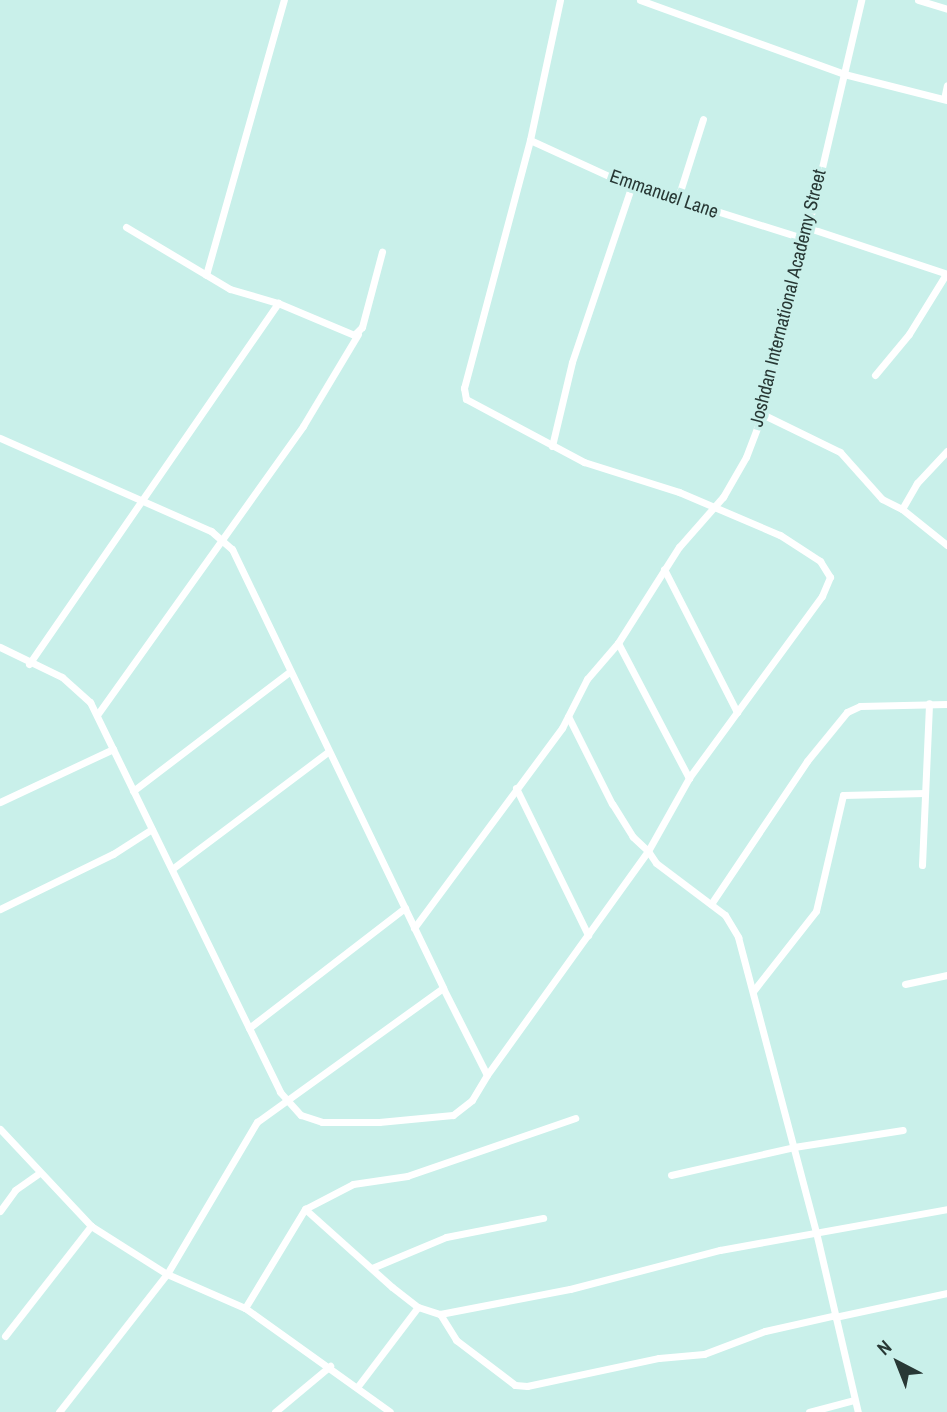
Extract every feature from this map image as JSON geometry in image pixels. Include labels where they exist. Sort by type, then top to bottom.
[{"type":"street","points":[[206,275],[284,0]]},
{"type":"street","points":[[0,647],[29,664],[62,677],[97,715],[249,1028],[287,1099],[301,1115],[322,1122],[444,1116],[472,1100],[487,1075],[648,851],[689,778],[822,596],[830,578],[820,561],[780,535],[552,446],[473,406],[464,394],[530,140],[560,0]]},
{"type":"street","points":[[640,0],[844,74],[946,99],[947,85]]},
{"type":"street","name":"Joshdan International Academy Street","points":[[414,928],[568,716],[587,679],[618,643],[664,569],[714,508],[746,457],[762,414],[861,0]]},
{"type":"street","points":[[918,0],[936,3],[947,9]]},
{"type":"street","points":[[677,201],[703,119]]},
{"type":"street","name":"Emmanuel Lane","points":[[530,140],[632,185],[802,239]]},
{"type":"street","points":[[552,446],[572,362],[632,185]]},
{"type":"street","points":[[126,227],[230,289],[278,303],[358,334]]},
{"type":"street","points":[[806,227],[946,274],[909,334],[875,375]]},
{"type":"street","points":[[97,715],[332,382],[358,334],[382,252]]},
{"type":"street","points":[[29,664],[278,303]]},
{"type":"street","points":[[762,414],[840,452],[882,499],[902,509],[947,545]]},
{"type":"street","points":[[0,438],[222,540],[236,557],[289,672],[487,1075]]},
{"type":"street","points":[[902,509],[917,483],[947,451]]},
{"type":"street","points":[[664,569],[737,712]]},
{"type":"street","points":[[618,643],[689,778]]},
{"type":"street","points":[[133,791],[289,672]]},
{"type":"street","points":[[922,865],[929,703]]},
{"type":"street","points":[[711,904],[836,723],[860,706],[947,704]]},
{"type":"street","points":[[568,716],[612,804],[633,837],[656,863],[711,904],[731,923],[754,990],[816,1232],[833,1317],[858,1412]]},
{"type":"street","points":[[0,802],[113,749]]},
{"type":"street","points":[[172,869],[329,751]]},
{"type":"street","points":[[516,788],[588,935]]},
{"type":"street","points":[[754,990],[816,911],[843,795],[925,793]]},
{"type":"street","points":[[0,909],[113,854],[152,829]]},
{"type":"street","points":[[249,1028],[405,908]]},
{"type":"street","points":[[905,984],[947,975]]},
{"type":"street","points":[[59,1412],[167,1274],[257,1122],[443,988]]},
{"type":"street","points":[[245,1308],[305,1209],[354,1184],[407,1177],[575,1118]]},
{"type":"street","points":[[0,1129],[92,1226],[167,1274],[245,1308],[358,1386],[390,1412]]},
{"type":"street","points":[[671,1175],[794,1147],[903,1130]]},
{"type":"street","points":[[0,1210],[15,1191],[39,1173]]},
{"type":"street","points":[[305,1209],[418,1307],[440,1314],[816,1232],[947,1209]]},
{"type":"street","points":[[372,1268],[446,1237],[543,1218]]},
{"type":"street","points":[[5,1336],[92,1226]]},
{"type":"street","points":[[440,1314],[456,1340],[481,1361],[508,1381],[527,1386],[659,1358],[704,1354],[765,1331],[947,1293]]},
{"type":"street","points":[[358,1386],[418,1307]]},
{"type":"street","points":[[275,1412],[330,1366]]},
{"type":"street","points":[[809,1412],[854,1400]]}]
